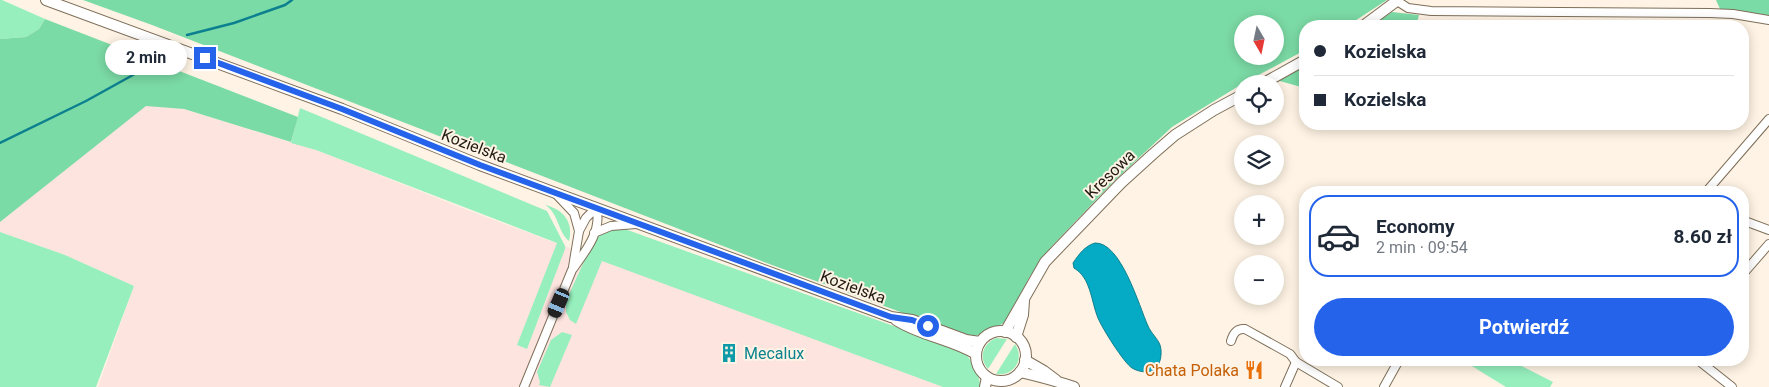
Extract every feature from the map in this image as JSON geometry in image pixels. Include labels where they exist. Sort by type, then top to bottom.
[{"type":"street","name":"Kozielska","points":[[46,0],[342,109],[480,165],[637,224],[891,317],[910,328],[976,354]]},
{"type":"street","points":[[1371,20],[1398,1],[1408,8],[1430,11],[1710,13],[1733,14],[1769,20]]},
{"type":"street","points":[[1278,75],[1299,63]]},
{"type":"street","name":"Kresowa","points":[[1004,332],[1024,300],[1038,272],[1050,255],[1138,167],[1176,135],[1234,99]]},
{"type":"street","points":[[1711,186],[1769,119]]},
{"type":"street","points":[[555,193],[574,213],[579,231]]},
{"type":"street","points":[[524,387],[572,270],[579,231],[589,214],[596,208]]},
{"type":"street","points":[[572,270],[584,254],[594,233],[598,219],[596,208]]},
{"type":"street","points":[[1749,223],[1769,230]]},
{"type":"street","points":[[594,233],[611,226],[637,224]]},
{"type":"street","points":[[1749,267],[1769,244]]},
{"type":"street","name":"Kresowa","points":[[1016,337],[1023,314],[1024,300]]},
{"type":"street","name":"Kozielska","points":[[891,317],[912,320],[966,340],[980,342]]},
{"type":"street","points":[[1231,341],[1238,329],[1245,329],[1290,354],[1299,364]]},
{"type":"street","points":[[996,332],[1004,332],[1016,337],[1024,347],[1025,360],[1020,372],[1011,379],[998,384],[986,382],[977,365],[976,354],[980,342],[989,334],[996,332]]},
{"type":"street","points":[[1025,360],[1057,380],[1074,387]]},
{"type":"street","points":[[1285,387],[1296,362]]},
{"type":"street","points":[[1303,366],[1338,387]]},
{"type":"street","points":[[1384,387],[1396,366]]},
{"type":"street","points":[[1706,366],[1732,387]]},
{"type":"street","points":[[1020,372],[1057,380]]},
{"type":"shaded area","points":[[146,105],[183,109],[316,150],[467,210],[943,387],[98,387],[134,286],[65,255],[0,232],[0,222]]},
{"type":"green space","points":[[0,0],[45,19],[39,29],[26,37],[0,39]]},
{"type":"green space","points":[[83,0],[1387,0],[1356,20],[1299,20],[1299,53],[1284,61],[1284,15],[1234,15],[1234,65],[1277,65],[1259,75],[1234,75],[1234,89],[1172,127],[1113,182],[1052,246],[1030,276],[1006,322],[984,333],[972,337],[772,265]]},
{"type":"green space","points":[[1716,0],[1769,0],[1769,16],[1720,9]]},
{"type":"green space","points":[[1392,12],[1419,15],[1418,20],[1380,20]]},
{"type":"green space","points":[[45,19],[298,117],[291,142],[184,109],[146,106],[0,222],[0,39],[26,37],[39,29]]},
{"type":"green space","points":[[1299,68],[1299,86],[1284,82],[1284,76]]},
{"type":"green space","points":[[300,108],[547,211],[565,249],[527,349],[517,345],[557,243],[316,150],[291,143]]},
{"type":"green space","points":[[545,205],[557,210],[566,217],[570,228],[569,241],[562,232],[550,208]]},
{"type":"green space","points":[[622,228],[963,351],[975,368],[981,387],[943,387],[602,261],[576,324],[570,320],[566,312],[566,301],[592,244],[600,235],[609,230]]},
{"type":"green space","points":[[0,232],[65,255],[134,286],[96,387],[0,387]]},
{"type":"green space","points":[[562,332],[572,335],[550,387],[539,385],[537,372],[551,340]]},
{"type":"green space","points":[[996,338],[1007,339],[988,369],[983,360],[983,351]]},
{"type":"green space","points":[[1015,344],[1019,355],[1016,366],[1008,373],[996,374]]},
{"type":"green space","points":[[1472,366],[1522,366],[1553,382],[1550,387],[1506,387]]},
{"type":"water","points":[[1095,243],[1104,245],[1121,264],[1148,326],[1159,343],[1161,357],[1159,364],[1154,370],[1146,372],[1136,370],[1128,365],[1100,323],[1090,290],[1080,272],[1074,268],[1073,263],[1085,248]]},
{"type":"waterway","points":[[187,35],[234,23],[285,5],[292,0]]},
{"type":"waterway","points":[[0,143],[86,101],[160,60]]},
{"type":"place","name":"Mecalux","points":[[729,353]]},
{"type":"place","name":"Chata Polaka","points":[[1254,370]]},
{"type":"route","points":[[205,58],[342,109],[480,165],[637,224],[891,317],[912,320],[928,326]]}]
